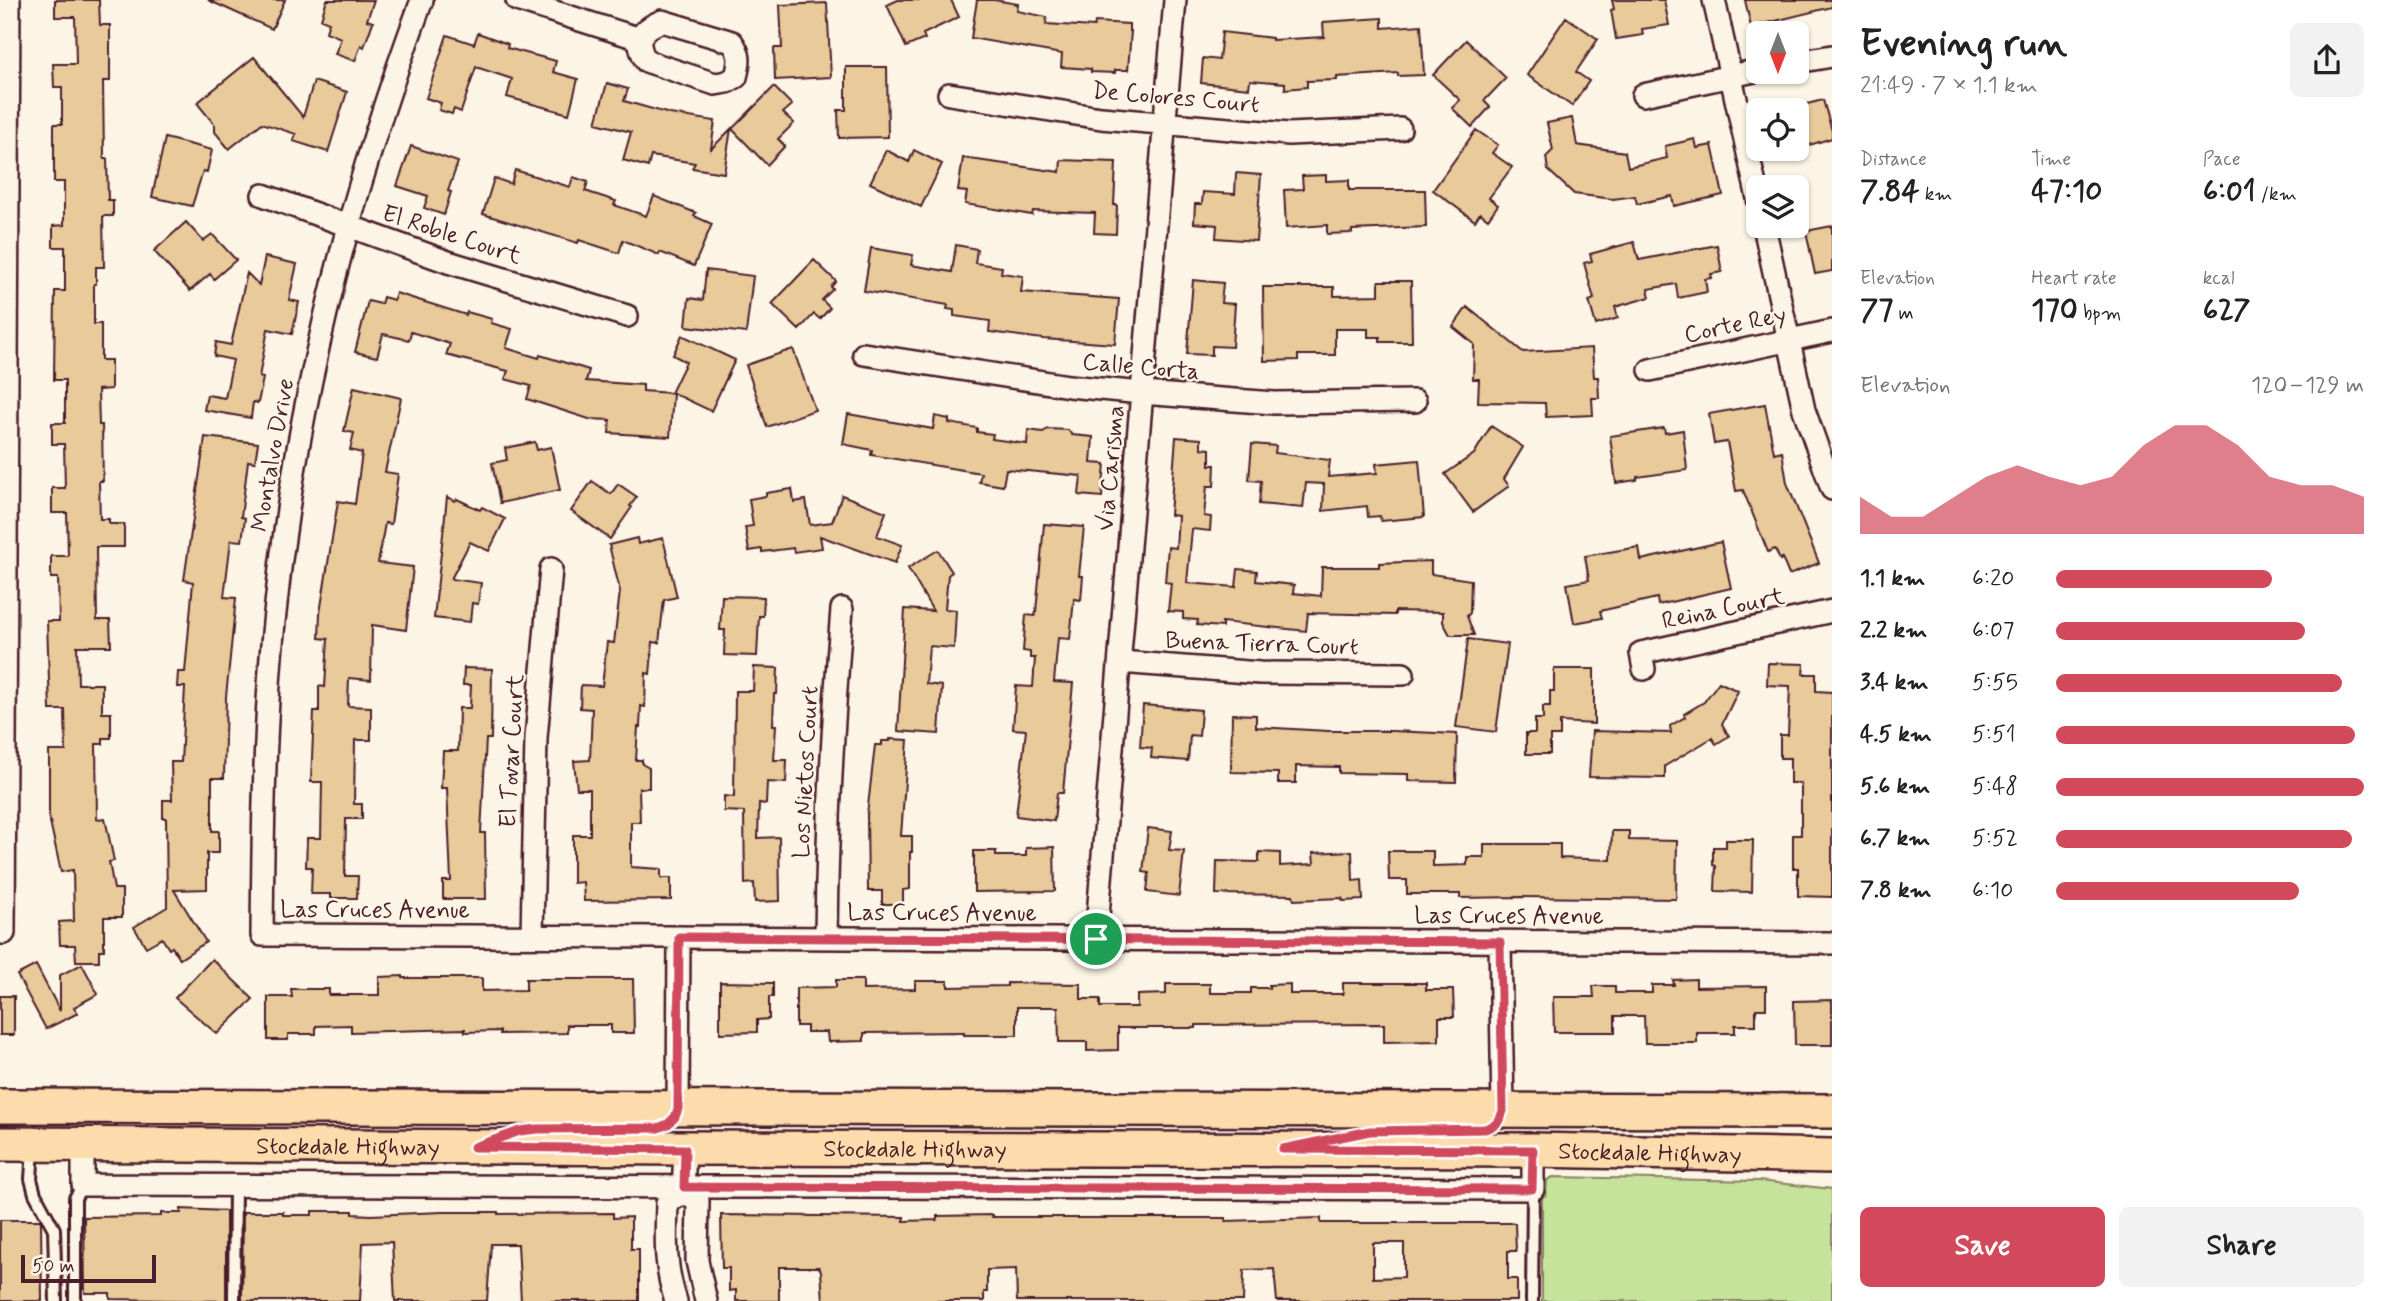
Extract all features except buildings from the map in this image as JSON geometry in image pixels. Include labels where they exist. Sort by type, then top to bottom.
[{"type":"main road","name":"Stockdale Highway","points":[[0,1106],[1832,1111]]},
{"type":"main road","points":[[685,1149],[692,1138],[709,1130],[824,1126],[888,1108]]},
{"type":"main road","points":[[474,1147],[520,1131],[537,1129],[658,1128],[668,1124],[678,1109]]},
{"type":"main road","points":[[1283,1149],[1370,1131],[1485,1129],[1495,1125],[1503,1111]]},
{"type":"main road","name":"Stockdale Highway","points":[[0,1144],[685,1149],[1533,1150],[1832,1156]]},
{"type":"street","points":[[2,933],[3,404],[9,0]]},
{"type":"street","name":"Montalvo Drive","points":[[262,935],[267,705],[284,536],[315,362],[347,227],[376,130],[422,0]]},
{"type":"street","points":[[517,0],[640,39]]},
{"type":"street","name":"Via Carisma","points":[[1096,939],[1175,0]]},
{"type":"street","points":[[1714,0],[1753,175]]},
{"type":"street","points":[[1810,60],[1832,56]]},
{"type":"street","points":[[1643,95],[1746,73]]},
{"type":"street","name":"De Colores Court","points":[[949,94],[1101,118],[1289,134],[1400,129]]},
{"type":"street","name":"El Roble Court","points":[[263,195],[448,262],[627,316]]},
{"type":"street","points":[[1767,238],[1809,429],[1832,489]]},
{"type":"street","name":"Corte Rey","points":[[1650,370],[1832,331]]},
{"type":"street","name":"Calle Corta","points":[[864,354],[1069,386],[1142,393],[1274,403],[1415,401]]},
{"type":"street","name":"El Tovar Court","points":[[532,936],[536,738],[551,569]]},
{"type":"street","name":"Los Nietos Court","points":[[826,938],[831,734],[842,609]]},
{"type":"street","name":"Reina Court","points":[[1644,669],[1641,653],[1832,611]]},
{"type":"street","name":"Buena Tierra Court","points":[[1120,662],[1260,673],[1403,674]]},
{"type":"street","name":"Las Cruces Avenue","points":[[262,935],[1832,943]]},
{"type":"street","points":[[678,1109],[679,937]]},
{"type":"street","points":[[1500,942],[1503,1111]]},
{"type":"street","points":[[83,1145],[83,1185],[684,1190],[1532,1189],[1533,1150]]},
{"type":"street","points":[[684,1190],[685,1149]]},
{"type":"street","points":[[676,1301],[665,1254],[667,1203],[684,1190]]},
{"type":"street","points":[[684,1190],[698,1201],[697,1261],[706,1301]]},
{"type":"lane","points":[[33,1144],[31,1180],[35,1194],[54,1228],[56,1301]]},
{"type":"lane","points":[[75,1301],[75,1198],[83,1185]]},
{"type":"lane","points":[[234,1301],[235,1185]]},
{"type":"lane","points":[[1531,1301],[1532,1189]]},
{"type":"green space","points":[[1553,1177],[1759,1181],[1832,1189],[1832,1301],[1542,1301],[1542,1197],[1546,1196],[1547,1180]]},
{"type":"route","points":[[679,937],[1096,939],[1500,942],[1503,1111],[1495,1125],[1476,1130],[1370,1131],[1283,1149],[1533,1150],[1532,1189],[684,1187],[685,1149],[474,1147],[520,1131],[658,1128],[675,1117],[678,1109],[679,937]]}]
